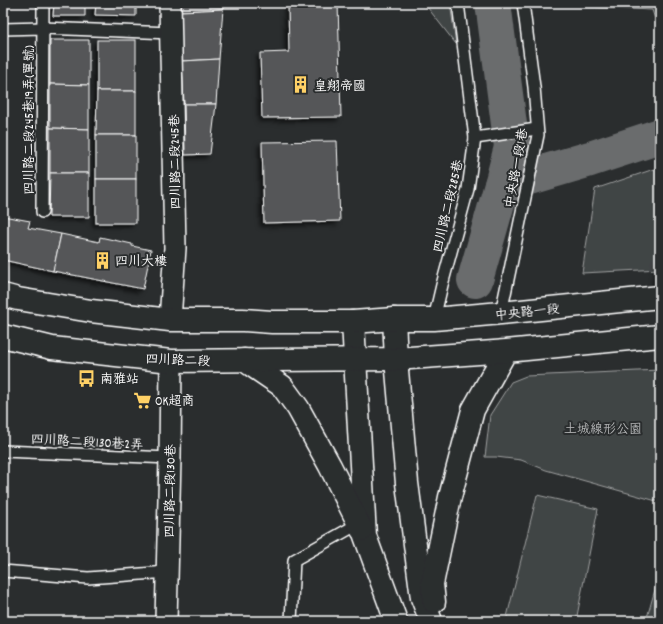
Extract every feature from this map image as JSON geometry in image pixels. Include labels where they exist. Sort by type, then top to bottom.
[{"type":"main road","points":[[3,295],[18,299],[91,311],[170,320],[353,322],[394,319],[407,483],[422,598],[431,621]]},
{"type":"main road","name":"中央路一段","points":[[394,319],[434,319],[660,297]]},
{"type":"main road","points":[[353,322],[362,530]]},
{"type":"main road","name":"四川路二段","points":[[3,336],[52,348],[172,362],[396,359]]},
{"type":"main road","points":[[396,359],[506,351],[660,336]]},
{"type":"main road","points":[[436,621],[432,584],[450,497],[473,410],[506,351]]},
{"type":"main road","points":[[244,360],[282,386],[298,408],[330,466],[362,530],[396,621]]},
{"type":"street","name":"四川路二段245巷","points":[[170,3],[175,248],[170,320]]},
{"type":"street","name":"四川路二段130巷","points":[[166,621],[172,362]]},
{"type":"lane","name":"四川路二段245巷19弄(單號)","points":[[42,212],[43,3]]},
{"type":"lane","name":"四川路二段285巷","points":[[434,319],[468,189],[477,138],[458,3]]},
{"type":"lane","name":"中央路一段1巷","points":[[501,313],[538,135],[536,130],[534,87],[523,3]]},
{"type":"lane","points":[[3,29],[43,28],[171,33]]},
{"type":"lane","points":[[477,138],[536,130]]},
{"type":"lane","name":"四川路二段130巷2弄","points":[[3,451],[170,458]]},
{"type":"lane","points":[[292,621],[294,560],[362,530]]},
{"type":"lane","points":[[3,571],[88,578],[168,572]]},
{"type":"green space","points":[[424,3],[450,3],[456,44]]},
{"type":"green space","points":[[583,3],[660,3],[660,34],[652,10],[584,7]]},
{"type":"green space","points":[[660,167],[660,269],[582,273],[595,189]]},
{"type":"green space","name":"土城線形公園","points":[[660,370],[660,502],[546,470],[521,460],[485,457],[490,415],[511,382],[526,376]]},
{"type":"green space","points":[[537,495],[598,509],[576,621],[506,621]]},
{"type":"green space","points":[[660,572],[660,621],[646,621]]},
{"type":"building","points":[[54,3],[85,3],[85,16],[53,16]]},
{"type":"building","points":[[96,3],[136,3],[136,16],[95,15]]},
{"type":"building","points":[[180,3],[223,3],[223,9],[181,11]]},
{"type":"building","name":"皇翔帝國","points":[[288,3],[338,3],[341,117],[262,118],[260,53],[289,52]]},
{"type":"building","points":[[223,9],[219,59],[182,61],[181,11]]},
{"type":"building","points":[[50,40],[89,40],[89,85],[50,84]]},
{"type":"building","points":[[97,40],[136,40],[136,91],[97,91]]},
{"type":"building","points":[[219,59],[216,104],[184,104],[182,61]]},
{"type":"building","points":[[50,84],[89,85],[89,129],[50,128]]},
{"type":"building","points":[[97,91],[136,91],[136,135],[96,135]]},
{"type":"building","points":[[184,104],[216,104],[210,154],[185,155]]},
{"type":"building","points":[[50,128],[89,129],[89,173],[50,173]]},
{"type":"building","points":[[96,135],[136,135],[136,179],[96,179]]},
{"type":"building","points":[[337,141],[340,221],[264,223],[262,142]]},
{"type":"building","points":[[50,173],[89,173],[89,217],[49,217]]},
{"type":"building","points":[[96,179],[136,179],[136,223],[96,223]]},
{"type":"building","points":[[3,216],[30,221],[28,228],[61,234],[53,271],[3,260]]},
{"type":"building","name":"四川大樓","points":[[61,234],[99,242],[100,237],[151,250],[143,289],[53,271]]},
{"type":"building","points":[[660,259],[660,282],[656,282]]},
{"type":"waterway","points":[[493,3],[512,147],[502,185]]},
{"type":"waterway","points":[[475,280],[502,185],[590,159],[660,136]]},
{"type":"place","name":"皇翔帝國","points":[[301,85]]},
{"type":"place","name":"四川大樓","points":[[102,260]]},
{"type":"place","name":"南雅站","points":[[87,378]]},
{"type":"place","name":"OK超商","points":[[142,400]]}]
